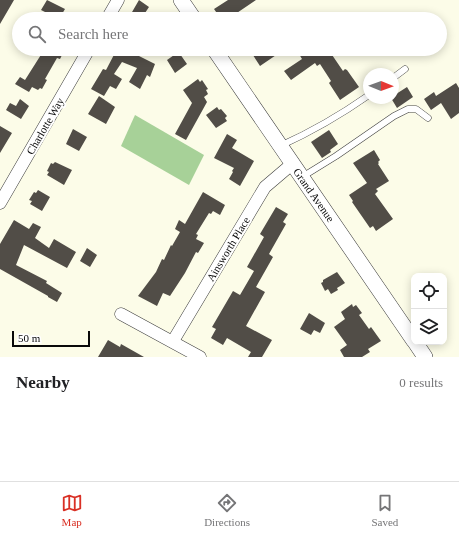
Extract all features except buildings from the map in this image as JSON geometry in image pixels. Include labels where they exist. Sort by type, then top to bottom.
[{"type":"street","points":[[111,12],[118,0]]},
{"type":"street","points":[[181,0],[189,12]]},
{"type":"street","name":"Charlotte Way","points":[[0,203],[85,56]]},
{"type":"street","name":"Grand Avenue","points":[[219,56],[411,338]]},
{"type":"street","name":"Ainsworth Place","points":[[173,341],[265,187],[292,164]]},
{"type":"street","points":[[121,314],[200,357]]},
{"type":"street","name":"Grand Avenue","points":[[416,345],[425,357]]},
{"type":"lane","points":[[399,74],[405,69]]},
{"type":"lane","points":[[280,146],[294,140],[363,99]]},
{"type":"lane","points":[[302,177],[336,156],[394,116],[408,109],[416,110],[428,118]]},
{"type":"green space","points":[[135,115],[204,155],[189,185],[121,146]]}]
